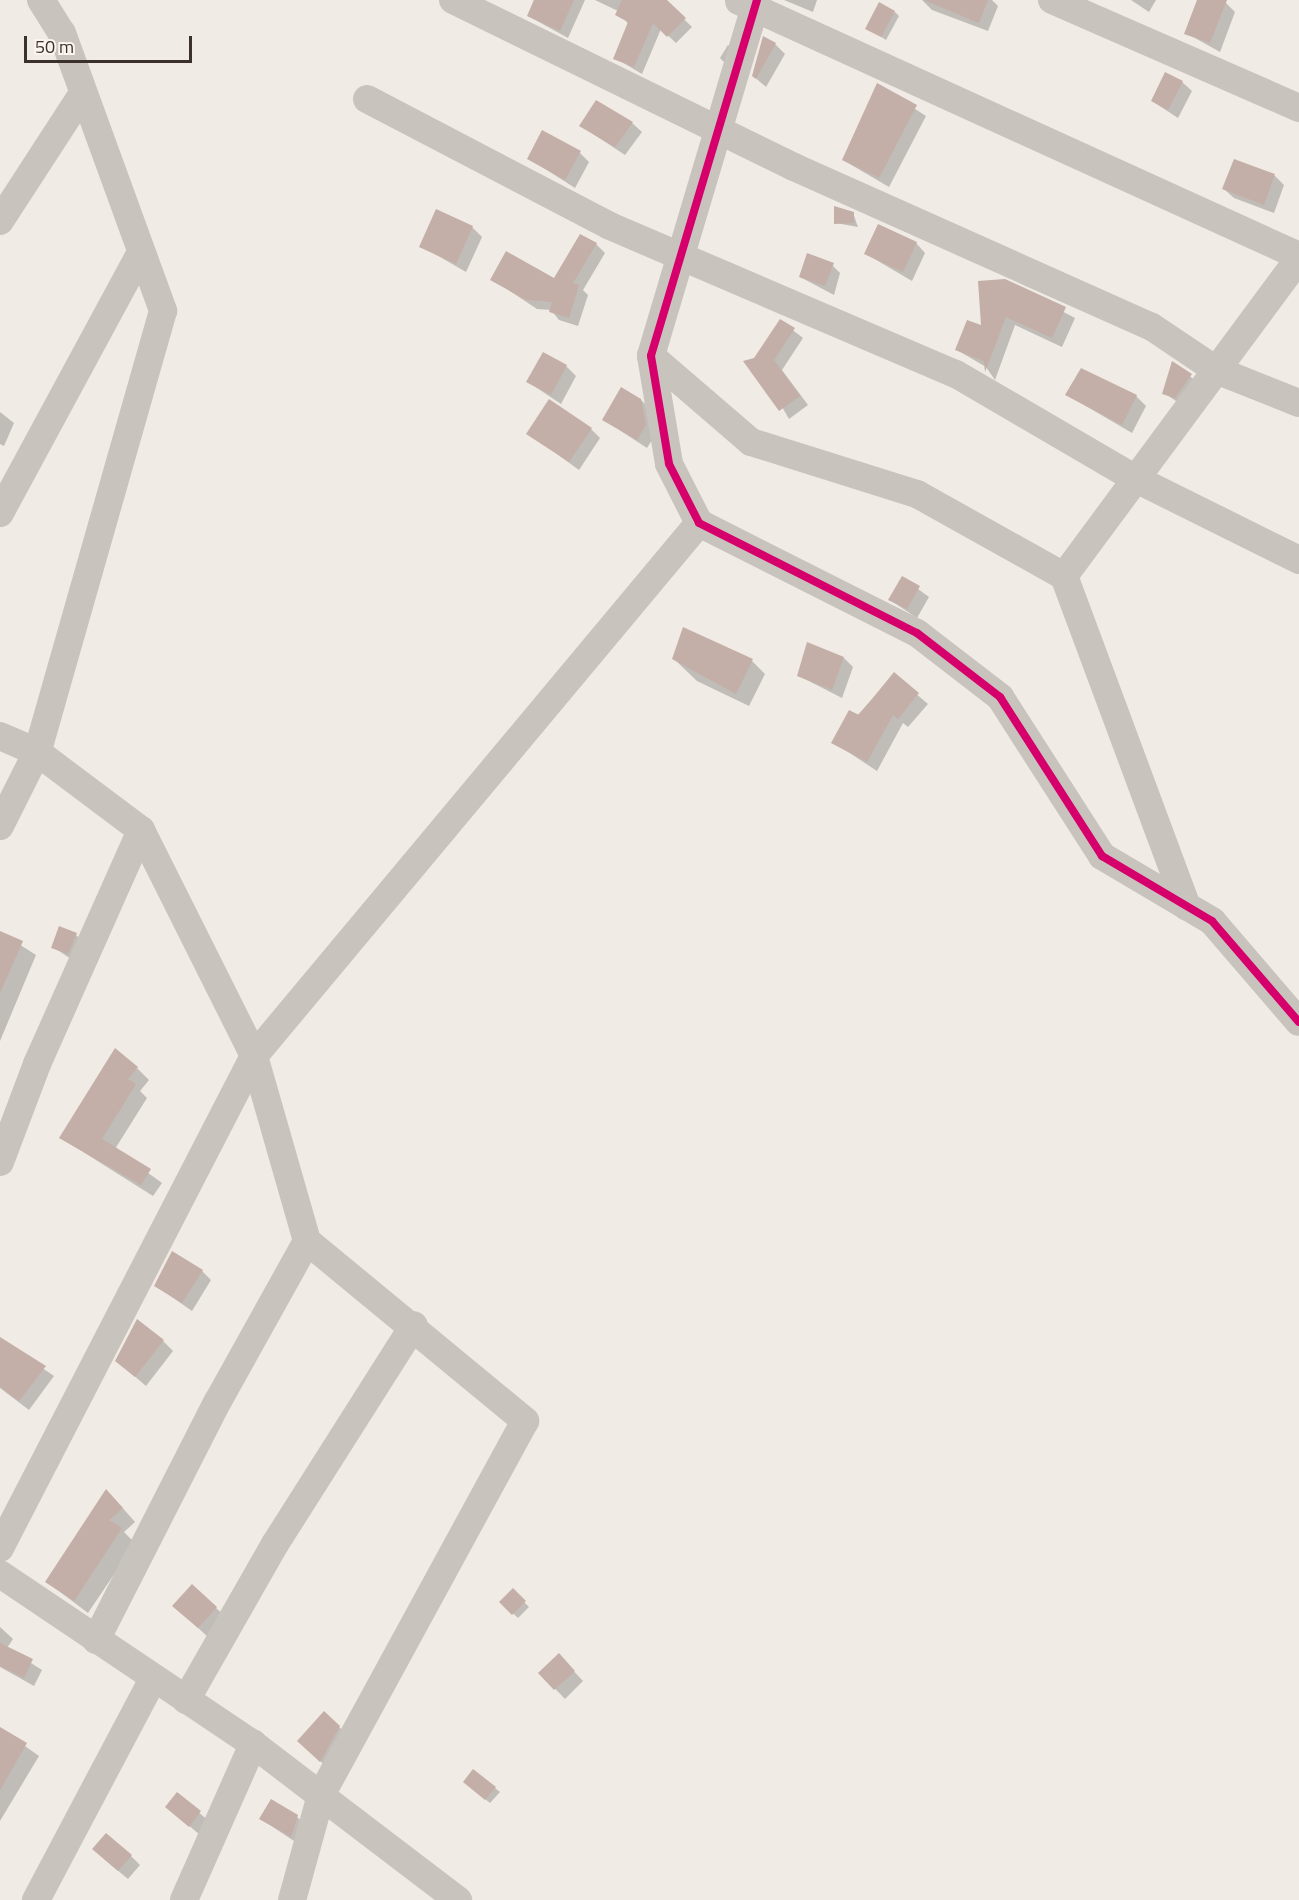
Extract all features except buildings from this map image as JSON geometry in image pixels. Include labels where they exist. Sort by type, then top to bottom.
[{"type":"street","points":[[0,826],[37,752],[163,311],[62,33],[41,0]]},
{"type":"street","points":[[453,0],[718,130],[1152,327],[1216,370],[1299,403]]},
{"type":"street","points":[[1052,0],[1299,108]]},
{"type":"street","points":[[1064,576],[1299,257],[750,3],[718,130],[651,356],[669,464],[699,523],[916,633],[1000,697],[1102,856],[1212,921],[1299,1022]]},
{"type":"street","points":[[0,221],[83,93]]},
{"type":"street","points":[[367,99],[610,226],[956,374],[1136,479],[1299,560]]},
{"type":"street","points":[[0,513],[141,252]]},
{"type":"street","points":[[651,356],[751,442],[917,494],[1064,576],[1187,907]]},
{"type":"street","points":[[0,1548],[254,1056],[699,523]]},
{"type":"street","points":[[0,736],[37,752],[141,830],[254,1056],[307,1241],[414,1325],[525,1421],[321,1795],[292,1900]]},
{"type":"street","points":[[0,1162],[37,1064],[141,830]]},
{"type":"street","points":[[96,1640],[218,1401],[307,1241]]},
{"type":"street","points":[[186,1700],[274,1544],[414,1325]]},
{"type":"street","points":[[0,1574],[153,1679],[253,1744],[458,1900]]},
{"type":"street","points":[[36,1900],[153,1679]]},
{"type":"street","points":[[184,1900],[253,1744]]},
{"type":"cycle path","points":[[757,0],[651,356],[669,464],[699,523],[917,633],[1000,697],[1102,856],[1212,921],[1299,1022]]}]
